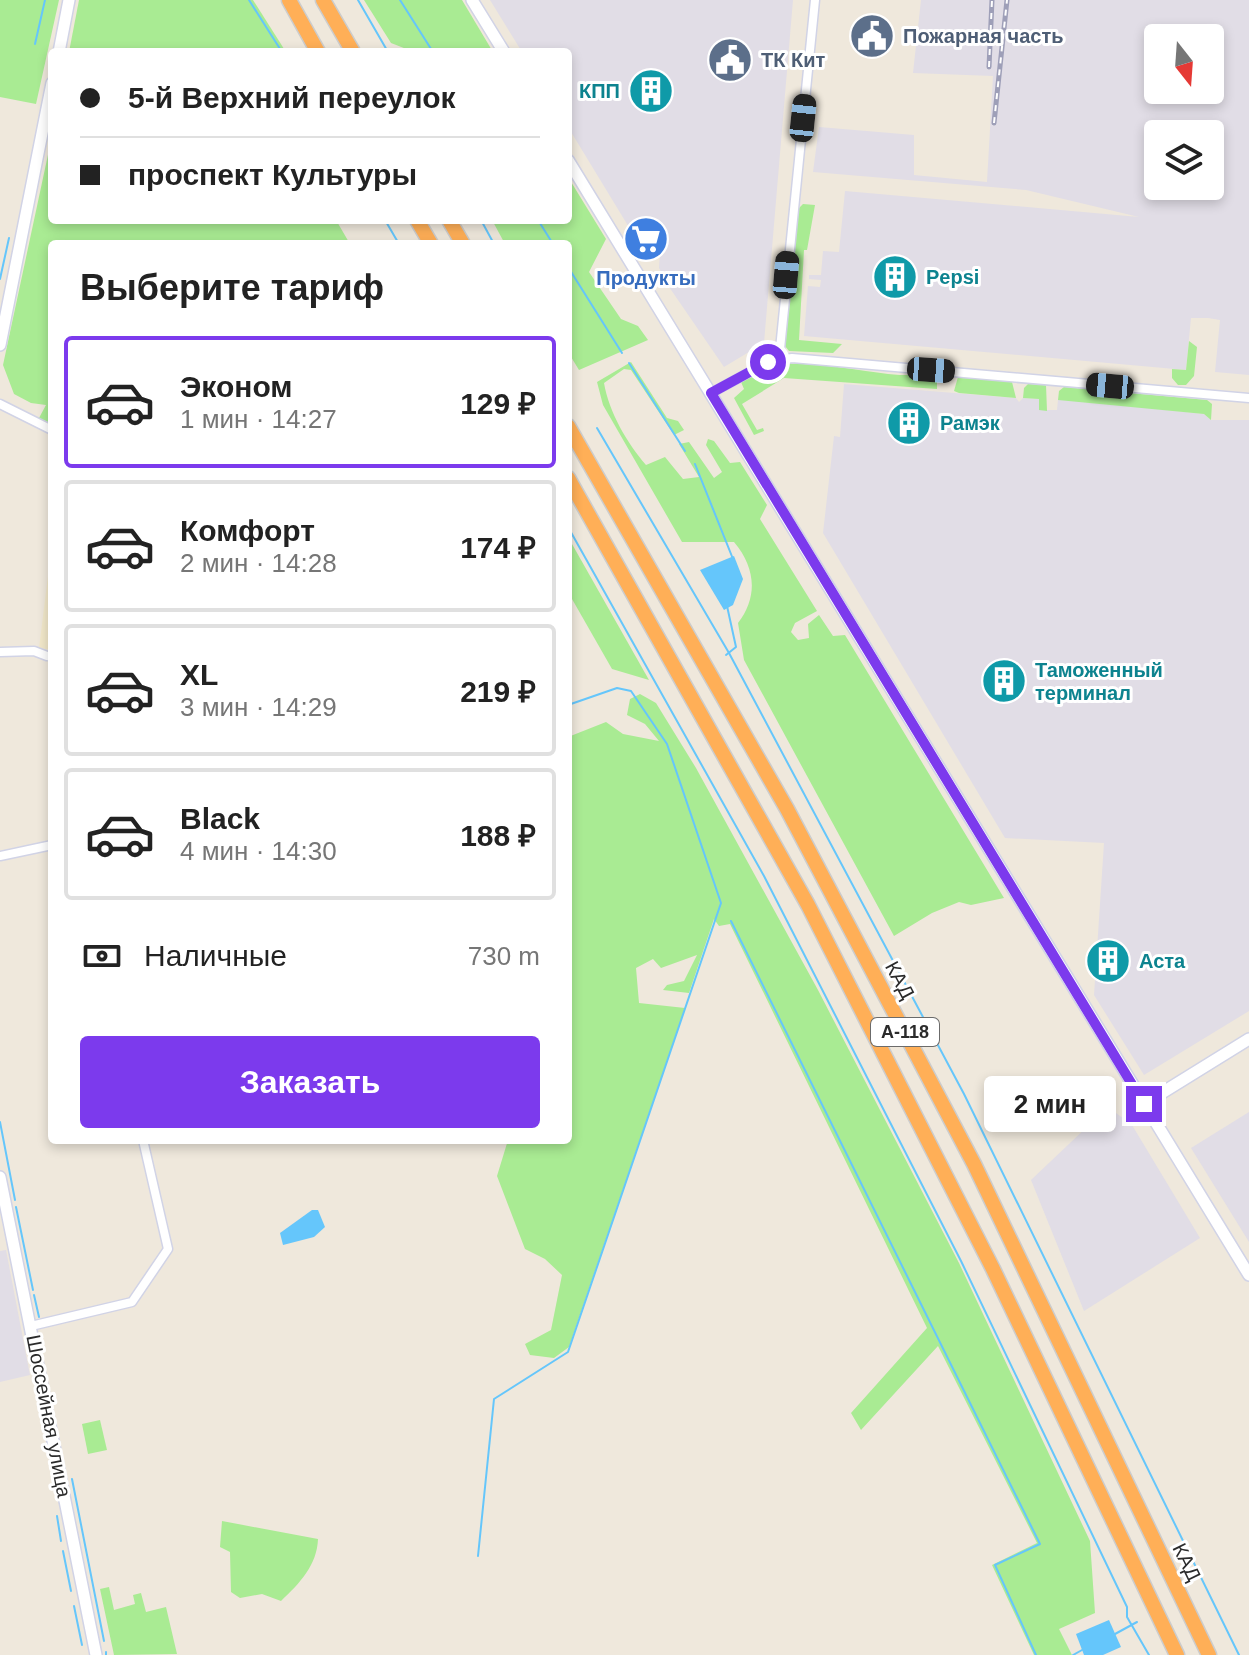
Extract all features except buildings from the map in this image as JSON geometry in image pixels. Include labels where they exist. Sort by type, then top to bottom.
[{"type":"highway","points":[[289,0],[316,48]]},
{"type":"highway","points":[[323,0],[351,48]]},
{"type":"highway","name":"КАД","points":[[572,433],[787,809],[974,1164],[1209,1655]]},
{"type":"highway","name":"А-118","points":[[572,485],[808,905],[993,1269],[1177,1655]]},
{"type":"street","points":[[60,48],[69,0]]},
{"type":"street","points":[[472,0],[502,48]]},
{"type":"street","points":[[779,359],[815,0]]},
{"type":"street","points":[[0,345],[48,103]]},
{"type":"street","points":[[572,167],[1249,1275]]},
{"type":"street","points":[[711,393],[779,359],[1249,398]]},
{"type":"street","points":[[0,404],[48,428]]},
{"type":"street","points":[[0,652],[34,651],[47,656]]},
{"type":"street","points":[[0,856],[48,846]]},
{"type":"street","points":[[1144,1104],[1249,1039]]},
{"type":"street","points":[[31,1326],[132,1302],[162,1259],[168,1249],[144,1144]]},
{"type":"street","name":"Шоссейная улица","points":[[0,1177],[96,1655]]},
{"type":"shaded area","points":[[490,0],[793,0],[764,343],[724,367],[667,284],[659,268],[660,252],[644,252],[572,134],[572,48],[520,48]]},
{"type":"shaded area","points":[[921,0],[1249,0],[1249,375],[1215,372],[1220,320],[1208,318],[1191,318],[1186,370],[804,336],[808,286],[820,287],[821,280],[809,279],[809,275],[821,275],[823,251],[839,252],[845,191],[1139,217],[1026,190],[813,172],[819,127],[914,135],[914,175],[987,182],[993,76],[913,73]]},
{"type":"shaded area","points":[[844,384],[1016,398],[1019,402],[1023,398],[1040,399],[1039,410],[1057,410],[1058,400],[1064,399],[1204,414],[1211,420],[1249,420],[1249,1011],[1144,1075],[1094,995],[1104,843],[1005,838],[823,533],[834,436],[840,437]]},
{"type":"shaded area","points":[[48,576],[48,649],[39,648]]},
{"type":"shaded area","points":[[1108,1107],[1132,1125],[1200,1238],[1084,1311],[1031,1180]]},
{"type":"shaded area","points":[[1249,1112],[1249,1242],[1191,1148]]},
{"type":"shaded area","points":[[6,1250],[30,1375],[0,1382],[0,1251]]},
{"type":"green space","points":[[0,0],[59,0],[36,104],[0,97]]},
{"type":"green space","points":[[79,0],[253,0],[283,48],[70,48]]},
{"type":"green space","points":[[364,0],[462,0],[491,48],[404,48],[391,43]]},
{"type":"green space","points":[[48,155],[48,224],[338,224],[348,240],[48,240],[48,422],[39,418],[46,405],[31,403],[14,394],[3,365]]},
{"type":"green space","points":[[572,184],[606,239],[589,272],[621,319],[638,326],[648,340],[579,370],[572,359],[572,240],[503,240],[494,224],[572,224]]},
{"type":"green space","points":[[803,204],[815,205],[807,250],[804,250],[799,340],[842,344],[833,353],[789,351],[785,346],[796,211]]},
{"type":"green space","points":[[1189,341],[1197,347],[1194,376],[1186,385],[1178,385],[1172,378],[1172,369],[1186,370]]},
{"type":"green space","points":[[631,362],[667,418],[678,421],[684,430],[674,435],[631,370],[624,369],[604,383],[614,416],[632,447],[646,465],[665,457],[683,479],[699,477],[679,444],[689,442],[714,478],[722,472],[706,445],[708,439],[714,441],[730,463],[740,462],[767,505],[760,519],[817,611],[795,623],[791,632],[798,640],[809,638],[808,624],[819,615],[833,636],[845,635],[1004,898],[971,905],[959,902],[932,913],[894,936],[744,660],[738,623],[751,593],[747,562],[734,542],[682,542],[603,405],[597,382]]},
{"type":"green space","points":[[779,364],[937,376],[937,389],[784,378],[742,404],[757,430],[763,428],[764,431],[754,435],[734,398],[744,389],[741,382]]},
{"type":"green space","points":[[958,377],[1012,382],[1016,398],[959,393],[954,391]]},
{"type":"green space","points":[[1028,384],[1046,385],[1047,411],[1039,410],[1039,399],[1023,398],[1024,388]]},
{"type":"green space","points":[[1064,387],[1207,400],[1212,404],[1211,420],[1204,414],[1058,400],[1059,391]]},
{"type":"green space","points":[[572,544],[649,680],[612,669],[572,599]]},
{"type":"green space","points":[[640,694],[656,703],[696,768],[818,990],[959,1263],[1090,1541],[1095,1613],[1059,1629],[1072,1655],[1034,1655],[992,1565],[1037,1543],[938,1346],[861,1430],[851,1413],[927,1328],[730,924],[719,926],[714,919],[689,993],[663,990],[667,985],[684,981],[697,955],[661,968],[653,959],[636,968],[639,1003],[685,1008],[569,1347],[554,1358],[530,1355],[525,1344],[551,1330],[562,1275],[545,1259],[525,1249],[497,1176],[507,1144],[572,1144],[572,735],[606,722],[623,734],[659,741],[645,724],[627,715],[630,699]]},
{"type":"green space","points":[[100,1420],[107,1450],[88,1454],[82,1424]]},
{"type":"green space","points":[[222,1521],[318,1539],[311,1565],[281,1601],[262,1594],[240,1598],[231,1592],[230,1552],[220,1547]]},
{"type":"green space","points":[[109,1587],[114,1610],[135,1604],[133,1595],[141,1593],[146,1612],[166,1607],[177,1654],[114,1655],[100,1589]]},
{"type":"water","points":[[734,556],[743,579],[733,605],[724,610],[700,570]]},
{"type":"water","points":[[312,1210],[318,1210],[325,1227],[314,1237],[283,1245],[280,1233]]},
{"type":"water","points":[[1109,1620],[1121,1647],[1103,1655],[1084,1655],[1076,1634]]},
{"type":"waterway","points":[[35,44],[45,0]]},
{"type":"waterway","points":[[249,0],[279,48]]},
{"type":"waterway","points":[[358,0],[386,48]]},
{"type":"waterway","points":[[400,0],[430,48]]},
{"type":"waterway","points":[[387,224],[397,240]]},
{"type":"waterway","points":[[483,224],[492,240]]},
{"type":"waterway","points":[[540,224],[550,240]]},
{"type":"waterway","points":[[0,279],[9,238]]},
{"type":"waterway","points":[[572,273],[622,353]]},
{"type":"waterway","points":[[629,363],[685,451]]},
{"type":"waterway","points":[[597,428],[729,653],[964,1094],[1239,1655]]},
{"type":"waterway","points":[[695,464],[733,559]]},
{"type":"waterway","points":[[572,534],[764,876],[961,1261],[1127,1607],[1127,1617],[1149,1655]]},
{"type":"waterway","points":[[726,655],[736,647],[727,606]]},
{"type":"waterway","points":[[478,1556],[494,1399],[568,1352],[721,903],[667,744],[631,691],[617,688],[572,704]]},
{"type":"waterway","points":[[731,921],[1040,1544],[995,1565],[1036,1655]]},
{"type":"waterway","points":[[0,1122],[15,1200]]},
{"type":"waterway","points":[[16,1207],[33,1290]]},
{"type":"waterway","points":[[34,1295],[39,1317]]},
{"type":"waterway","points":[[72,1479],[104,1641]]},
{"type":"waterway","points":[[57,1516],[61,1541]]},
{"type":"waterway","points":[[63,1551],[71,1591]]},
{"type":"waterway","points":[[74,1606],[82,1645]]},
{"type":"waterway","points":[[1115,1634],[1137,1622]]},
{"type":"waterway","points":[[1073,1655],[1082,1650]]},
{"type":"railway","points":[[989,67],[992,0]]},
{"type":"railway","points":[[994,123],[1007,0]]},
{"type":"place","name":"Пожарная часть","points":[[872,36]]},
{"type":"place","name":"ТК Кит","points":[[730,60]]},
{"type":"place","name":"КПП","points":[[651,91]]},
{"type":"place","name":"Продукты","points":[[646,239]]},
{"type":"place","name":"Pepsi","points":[[895,277]]},
{"type":"place","name":"Рамэк","points":[[909,423]]},
{"type":"place","name":"Таможенный терминал","points":[[1004,681]]},
{"type":"place","name":"Аста","points":[[1108,961]]},
{"type":"route","points":[[768,362],[711,393],[1144,1104]]}]
